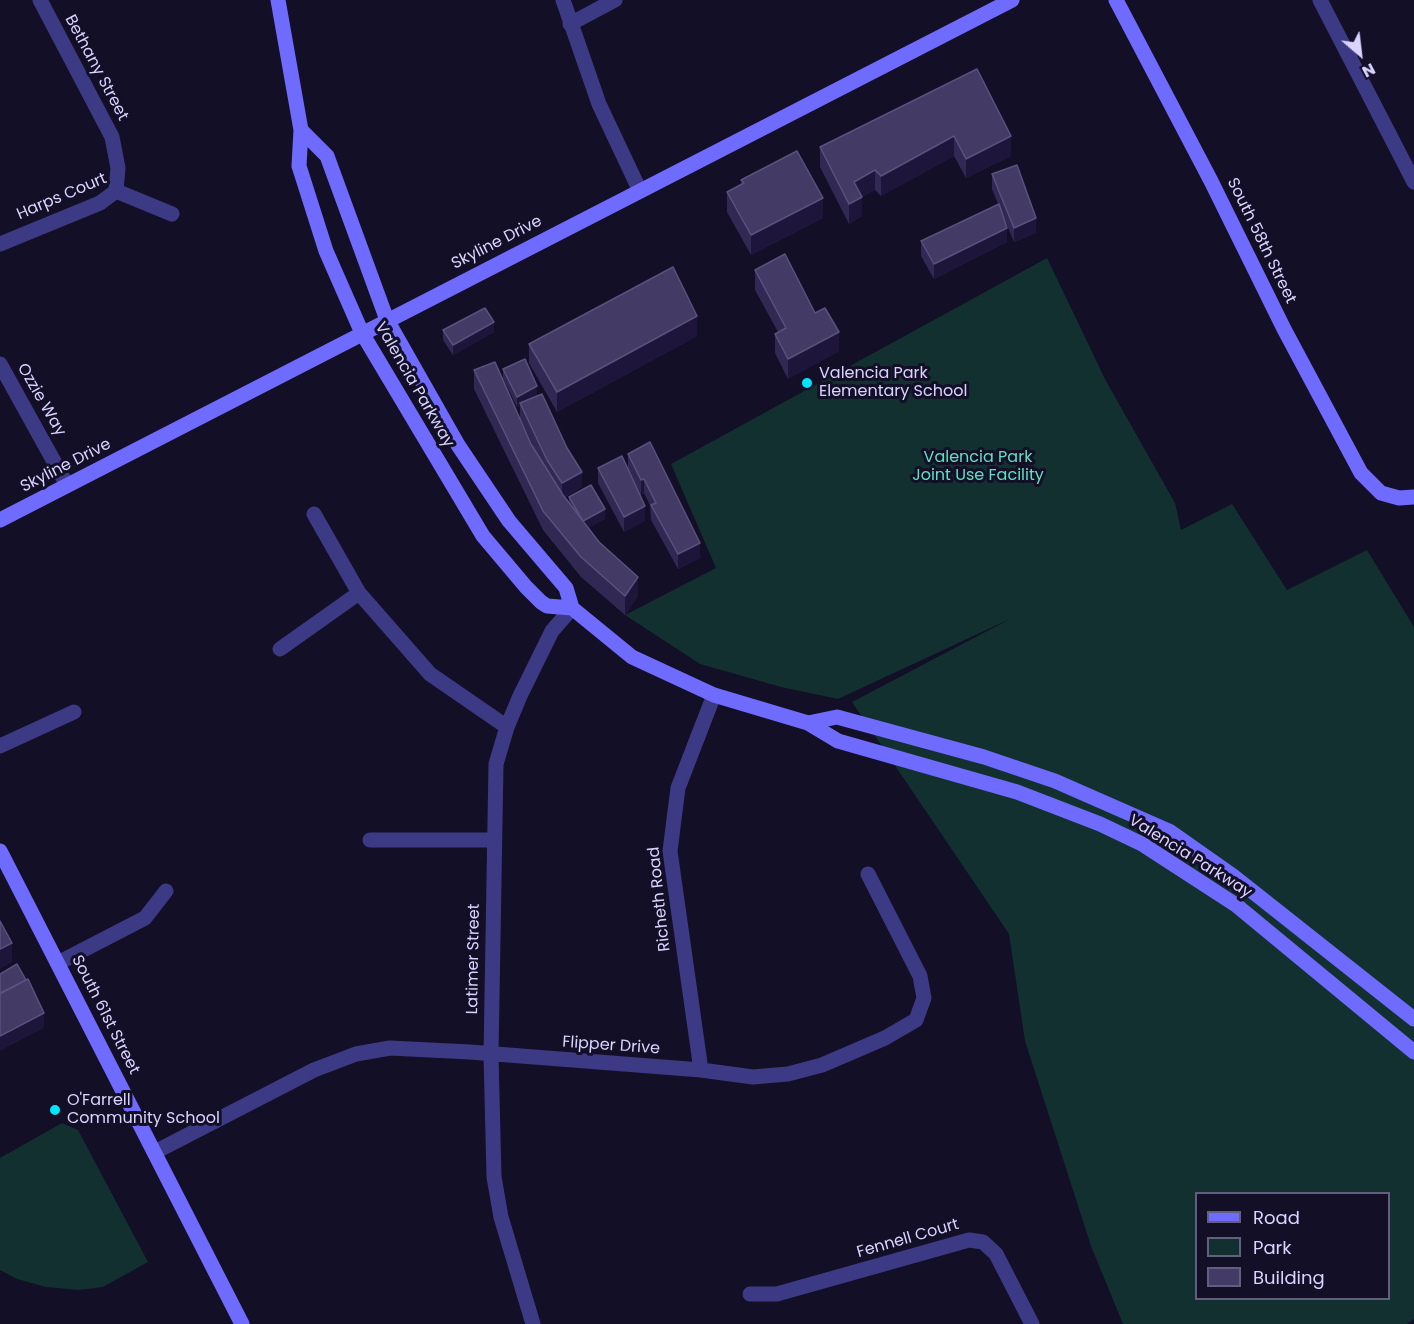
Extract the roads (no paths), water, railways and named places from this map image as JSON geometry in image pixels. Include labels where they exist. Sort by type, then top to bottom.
[{"type":"main road","name":"Valencia Parkway","points":[[278,0],[301,129],[299,166],[326,251],[362,333],[483,536],[525,587],[541,602],[547,606],[572,608]]},
{"type":"main road","name":"Skyline Drive","points":[[0,520],[1012,0]]},
{"type":"main road","name":"South 58th Street","points":[[1116,0],[1211,182],[1284,329],[1361,474],[1381,493],[1398,498],[1414,497]]},
{"type":"main road","name":"Valencia Parkway","points":[[301,129],[327,156],[387,320],[458,445],[509,521],[566,588],[572,608],[632,657],[714,694],[808,723],[838,741],[1017,792],[1100,824],[1142,844],[1236,905],[1414,1052]]},
{"type":"main road","name":"Valencia Parkway","points":[[808,723],[837,717],[984,757],[1055,781],[1169,831],[1233,876],[1414,1019]]},
{"type":"main road","name":"South 61st Street","points":[[0,851],[242,1324]]},
{"type":"street","name":"Bethany Street","points":[[40,0],[112,137],[118,168],[116,191]]},
{"type":"street","points":[[563,0],[599,104],[640,191]]},
{"type":"street","points":[[570,24],[615,0]]},
{"type":"street","points":[[1320,0],[1414,182]]},
{"type":"street","name":"Harps Court","points":[[0,244],[100,203],[116,191],[172,214]]},
{"type":"street","name":"Ozzie Way","points":[[0,364],[68,486]]},
{"type":"street","points":[[314,514],[359,593],[430,674],[507,727]]},
{"type":"street","points":[[280,649],[359,593]]},
{"type":"street","name":"Latimer Street","points":[[533,1324],[501,1217],[494,1177],[490,1054],[496,764],[507,727],[552,631],[572,608]]},
{"type":"street","name":"Richeth Road","points":[[701,1070],[670,851],[678,788],[714,694]]},
{"type":"street","points":[[0,746],[74,712]]},
{"type":"street","points":[[370,840],[493,840]]},
{"type":"street","name":"Flipper Drive","points":[[155,1152],[314,1070],[356,1054],[400,1048],[701,1070],[753,1077],[788,1074],[822,1065],[885,1038],[916,1020],[924,998],[920,976],[868,874]]},
{"type":"street","points":[[58,963],[146,918],[166,891]]},
{"type":"street","name":"Fennell Court","points":[[750,1294],[777,1294],[969,1240],[983,1242],[996,1254],[1032,1324]]},
{"type":"place","name":"Valencia Park Elementary School","points":[[807,383]]},
{"type":"place","name":"O'Farrell Community School","points":[[55,1110]]},
{"type":"park label","name":"Valencia Park Joint Use Facility","points":[[978,467]]}]
